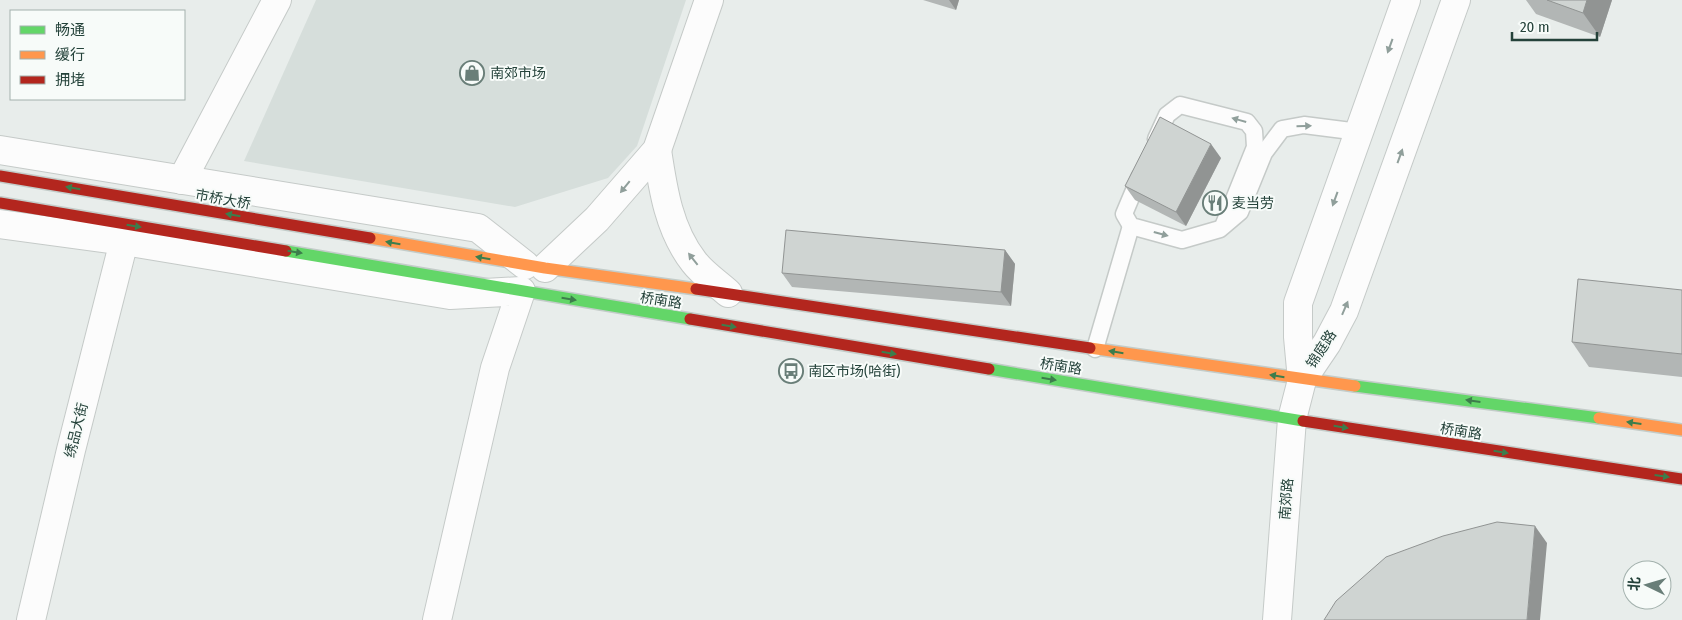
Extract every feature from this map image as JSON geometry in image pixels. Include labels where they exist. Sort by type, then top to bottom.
[{"type":"main road","name":"市桥大桥","points":[[0,176],[441,251]]},
{"type":"main road","name":"桥南路","points":[[0,203],[1292,420],[1682,479]]},
{"type":"main road","name":"桥南路","points":[[441,251],[535,267],[728,293],[1302,380],[1483,402],[1682,430]]},
{"type":"street","points":[[182,180],[277,0]]},
{"type":"street","points":[[0,150],[478,228],[535,267],[597,219],[657,150],[708,0]]},
{"type":"street","name":"锦庭路","points":[[1302,380],[1298,337],[1298,302],[1406,0]]},
{"type":"street","name":"锦庭路","points":[[1302,380],[1327,344],[1344,311],[1456,0]]},
{"type":"street","points":[[657,150],[668,210],[680,242],[695,263],[728,293]]},
{"type":"street","points":[[0,224],[124,241],[450,295],[520,291],[496,368],[437,620]]},
{"type":"street","name":"绣品大街","points":[[30,620],[124,241]]},
{"type":"street","name":"南郊路","points":[[1276,620],[1292,420],[1302,380]]},
{"type":"lane","points":[[1224,224],[1255,147],[1254,131],[1247,122],[1180,105],[1167,115],[1124,214],[1131,226],[1182,240],[1220,229],[1240,212],[1264,153],[1282,129],[1304,124],[1359,132]]},
{"type":"lane","points":[[1095,348],[1131,226]]},
{"type":"shaded area","name":"南郊市场","points":[[316,0],[686,0],[637,146],[608,178],[515,207],[244,161]]},
{"type":"building","points":[[1547,0],[1587,0],[1583,13]]},
{"type":"building","points":[[1160,117],[1211,144],[1176,212],[1125,186]]},
{"type":"building","points":[[786,230],[1005,250],[1001,292],[782,273]]},
{"type":"building","points":[[1578,279],[1682,290],[1682,354],[1572,342]]},
{"type":"building","points":[[1497,522],[1535,526],[1527,620],[1324,620],[1336,601],[1386,557],[1443,536]]},
{"type":"traffic: fast","points":[[286,251],[690,319]]},
{"type":"traffic: fast","points":[[989,369],[1303,421]]},
{"type":"traffic: fast","points":[[1355,386],[1599,418]]},
{"type":"traffic: slow","points":[[370,238],[545,268],[696,289]]},
{"type":"traffic: slow","points":[[1090,348],[1355,386]]},
{"type":"traffic: slow","points":[[1599,418],[1682,430]]},
{"type":"traffic: jam","points":[[0,176],[370,238]]},
{"type":"traffic: jam","points":[[0,203],[286,251]]},
{"type":"traffic: jam","points":[[696,289],[1090,348]]},
{"type":"traffic: jam","points":[[690,319],[989,369]]},
{"type":"traffic: jam","points":[[1303,421],[1682,479]]},
{"type":"place","name":"南郊市场","points":[[472,73]]},
{"type":"place","name":"麦当劳","points":[[1215,203]]},
{"type":"place","name":"南区市场(哈街)","points":[[791,371]]}]
